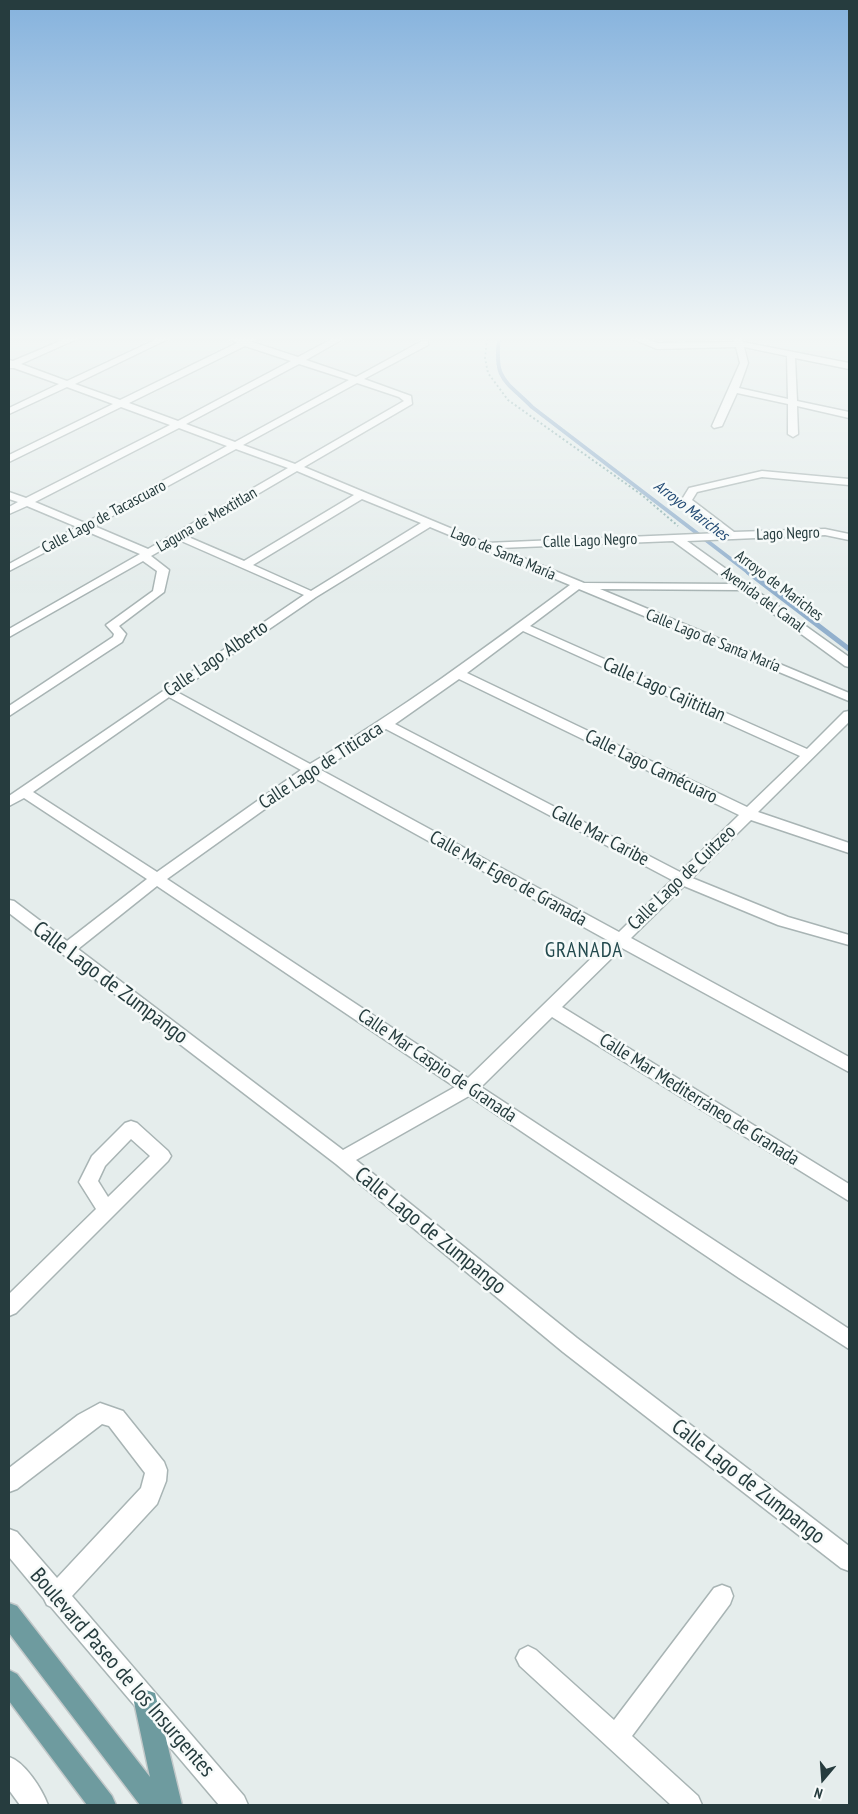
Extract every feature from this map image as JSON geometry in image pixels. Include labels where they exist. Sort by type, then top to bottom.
[{"type":"main road","points":[[9,1614],[156,1805]]},
{"type":"main road","points":[[9,1682],[103,1805]]},
{"type":"main road","points":[[146,1702],[169,1805]]},
{"type":"street","points":[[9,458],[80,424]]},
{"type":"street","name":"Lago de Santa María","points":[[174,424],[297,468],[578,585]]},
{"type":"street","name":"Calle Lago de Tacascuaro","points":[[9,568],[277,424]]},
{"type":"street","name":"Laguna de Mextitlan","points":[[9,634],[374,424]]},
{"type":"street","points":[[793,424],[793,434]]},
{"type":"street","points":[[9,510],[178,425]]},
{"type":"street","points":[[732,536],[686,501],[688,495],[693,490],[762,474],[845,481]]},
{"type":"street","points":[[9,495],[146,554],[163,570],[158,592],[112,625],[120,634],[118,639],[9,712]]},
{"type":"street","points":[[245,565],[361,495]]},
{"type":"street","name":"Calle Lago Alberto","points":[[9,802],[168,692],[312,596],[429,523]]},
{"type":"street","name":"Lago Negro","points":[[694,537],[825,532],[849,537]]},
{"type":"street","points":[[178,536],[312,596]]},
{"type":"street","name":"Calle Lago Negro","points":[[485,545],[694,537]]},
{"type":"street","name":"Avenida del Canal","points":[[676,538],[849,662]]},
{"type":"street","points":[[578,585],[745,587]]},
{"type":"street","name":"Calle Lago de Titicaca","points":[[66,950],[158,878],[309,771],[386,724],[458,674],[578,585]]},
{"type":"street","name":"Calle Lago de Santa María","points":[[578,585],[849,697]]},
{"type":"street","name":"Calle Lago Cajititlan","points":[[521,626],[807,754]]},
{"type":"street","name":"Calle Lago Camécuaro","points":[[458,674],[749,814],[849,848]]},
{"type":"street","name":"Calle Mar Egeo de Granada","points":[[168,692],[309,771],[849,1065]]},
{"type":"street","name":"Calle Lago de Cuitzeo","points":[[342,1159],[470,1087],[549,1007],[849,715]]},
{"type":"street","name":"Calle Mar Caribe","points":[[386,724],[682,879],[738,904],[783,921],[849,940]]},
{"type":"street","name":"Calle Mar Caspio de Granada","points":[[24,792],[158,878],[713,1252],[849,1340]]},
{"type":"street","name":"Calle Lago de Zumpango","points":[[9,906],[342,1159],[570,1345],[849,1560]]},
{"type":"street","name":"Calle Mar Mediterráneo de Granada","points":[[549,1007],[849,1193]]},
{"type":"street","points":[[9,1307],[107,1210]]},
{"type":"street","points":[[9,1481],[84,1422],[100,1413],[116,1418],[156,1470],[155,1481],[149,1496],[55,1596]]},
{"type":"street","name":"Boulevard Paseo de los Insurgentes","points":[[9,1540],[235,1805]]},
{"type":"street","points":[[615,1738],[722,1596]]},
{"type":"street","points":[[528,1658],[690,1805]]},
{"type":"street","points":[[9,1769],[35,1805]]},
{"type":"path","points":[[541,424],[642,495],[694,537]]},
{"type":"waterway","name":"Arroyo Mariches","points":[[554,424],[749,573]]},
{"type":"waterway","name":"Arroyo Mariches","points":[[748,572],[849,649]]},
{"type":"district","name":"GRANADA","points":[[584,951]]}]
